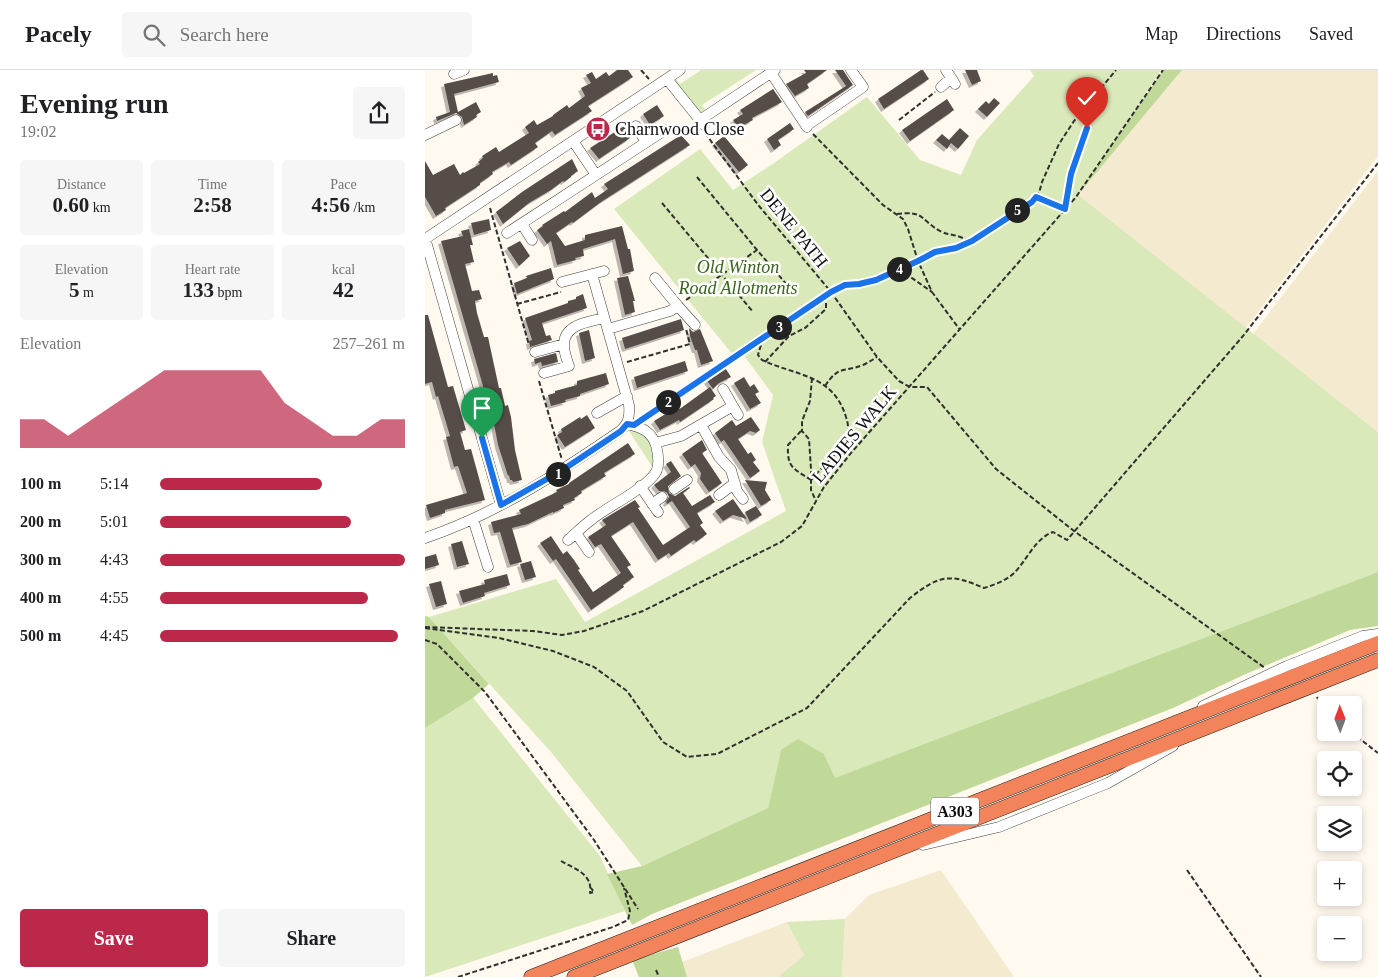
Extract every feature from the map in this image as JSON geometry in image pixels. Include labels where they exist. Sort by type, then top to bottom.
[{"type":"highway","name":"A303","points":[[531,977],[1378,643]]},
{"type":"highway","name":"A303","points":[[574,977],[1378,660]]},
{"type":"street","points":[[501,505],[425,239],[680,70]]},
{"type":"street","points":[[667,79],[702,124],[773,71],[807,126],[863,87],[851,70]]},
{"type":"street","points":[[941,87],[950,77]]},
{"type":"street","points":[[425,135],[457,120]]},
{"type":"street","points":[[636,126],[646,142]]},
{"type":"street","points":[[507,234],[665,130]]},
{"type":"street","points":[[573,141],[596,175]]},
{"type":"street","points":[[522,224],[532,240]]},
{"type":"street","points":[[563,287],[592,274],[604,271]]},
{"type":"street","points":[[592,274],[627,396],[630,425]]},
{"type":"street","points":[[655,278],[695,325]]},
{"type":"street","points":[[608,329],[670,311],[675,302]]},
{"type":"street","points":[[541,375],[569,366],[564,344],[567,334],[575,326],[604,318]]},
{"type":"street","points":[[533,351],[564,344]]},
{"type":"street","points":[[655,444],[681,436],[736,410],[723,389]]},
{"type":"street","points":[[597,413],[627,396]]},
{"type":"street","points":[[425,538],[473,519],[501,505],[564,470],[630,425],[640,426],[648,432],[655,444],[658,461],[657,470],[641,486],[591,520],[572,536],[589,552]]},
{"type":"street","points":[[701,425],[719,457],[731,470],[737,491],[743,498]]},
{"type":"street","points":[[674,489],[687,480]]},
{"type":"street","points":[[719,495],[735,483]]},
{"type":"street","points":[[641,486],[655,508],[663,497]]},
{"type":"street","points":[[473,519],[489,567]]},
{"type":"street","points":[[1160,729],[1210,702],[1271,674],[1363,636],[1378,634]]},
{"type":"path","points":[[630,425],[831,292],[845,285],[876,280],[935,252],[956,248],[972,241],[1032,202],[1039,193],[1041,182],[1059,144],[1083,108],[1116,70]]},
{"type":"path","name":"LADIES WALK","points":[[425,627],[533,631],[562,635],[583,631],[659,604],[781,542],[802,526],[824,487],[851,453],[1076,197],[1163,70]]},
{"type":"path","points":[[899,120],[941,87]]},
{"type":"path","points":[[1036,197],[1065,209],[1071,174],[1087,128],[1083,108]]},
{"type":"path","name":"DENE PATH","points":[[702,124],[759,206],[831,292],[877,356],[899,380],[910,387]]},
{"type":"path","points":[[807,126],[883,205],[903,219],[918,261],[932,292],[960,330]]},
{"type":"path","points":[[425,627],[499,638],[553,651],[594,667],[627,691],[663,742],[687,757],[717,754],[807,708],[910,598],[925,585],[939,579],[952,579],[966,580],[984,588],[1012,575],[1044,535],[1053,532],[1067,540],[1243,336],[1378,163]]},
{"type":"path","points":[[697,177],[789,286]]},
{"type":"path","points":[[487,198],[517,304],[533,351]]},
{"type":"path","points":[[662,203],[753,312]]},
{"type":"path","points":[[897,214],[912,212],[921,216],[945,234],[972,241]]},
{"type":"path","points":[[675,302],[721,276],[757,250]]},
{"type":"path","points":[[899,269],[932,292]]},
{"type":"path","points":[[517,304],[563,287]]},
{"type":"path","points":[[765,362],[789,336],[805,328],[826,310],[824,296]]},
{"type":"path","points":[[617,364],[690,344],[685,327],[695,325]]},
{"type":"path","points":[[763,338],[758,355],[761,360],[812,378],[833,392],[842,404],[849,427],[844,442],[811,480]]},
{"type":"path","points":[[825,386],[832,374],[842,369],[865,365],[877,356]]},
{"type":"path","points":[[541,375],[564,470]]},
{"type":"path","points":[[812,378],[811,401],[802,421],[802,431],[809,439],[811,490],[816,501]]},
{"type":"path","points":[[910,387],[927,388],[996,469],[1074,532],[1271,674]]},
{"type":"path","points":[[802,431],[788,445],[787,458],[791,467],[811,480]]},
{"type":"path","points":[[425,640],[437,644],[485,692],[594,840],[638,909]]},
{"type":"path","points":[[1363,741],[1378,753]]},
{"type":"path","points":[[561,861],[583,873],[588,878],[591,888]]},
{"type":"path","points":[[1187,870],[1261,977]]},
{"type":"path","points":[[458,977],[613,927],[628,920],[630,910],[623,885]]},
{"type":"path","points":[[656,970],[659,977]]},
{"type":"shaded area","points":[[1182,70],[1378,70],[1378,156],[1246,328],[1076,197]]},
{"type":"shaded area","points":[[1378,171],[1378,432],[1253,334]]},
{"type":"shaded area","points":[[941,870],[1014,977],[842,977],[845,919],[869,895]]},
{"type":"shaded area","points":[[787,922],[804,955],[778,977],[687,977],[682,962]]},
{"type":"green space","points":[[701,70],[756,70],[702,105],[706,111],[701,112],[674,81],[675,78],[680,84]]},
{"type":"green space","name":"Old Winton Road Allotments","points":[[1030,70],[1161,70],[1078,195],[1378,432],[1378,572],[835,779],[824,754],[781,750],[768,808],[642,866],[551,752],[429,617],[556,579],[585,622],[786,511],[762,442],[773,395],[740,350],[733,355],[614,209],[700,149],[733,190],[867,97],[920,160],[961,175],[977,140],[1034,76]]},
{"type":"green space","points":[[1163,70],[1182,70],[1076,197]]},
{"type":"green space","points":[[634,430],[640,433],[651,445],[654,456],[653,468],[629,431]]},
{"type":"green space","points":[[1378,572],[1378,626],[1350,630],[1248,673],[1173,708],[652,914],[632,925],[607,874],[642,866],[768,808],[781,750],[798,739],[824,754],[835,778]]},
{"type":"green space","points":[[425,616],[429,617],[489,684],[473,698],[425,728]]},
{"type":"green space","points":[[425,641],[430,644],[600,856],[625,911],[425,977]]},
{"type":"green space","points":[[845,919],[842,977],[778,977],[804,955],[787,922]]},
{"type":"green space","points":[[678,947],[687,977],[639,977],[632,960]]},
{"type":"building","points":[[617,70],[628,70],[633,77],[588,106],[592,111],[555,135],[552,131],[535,143],[538,147],[511,165],[509,162],[492,172],[493,174],[480,183],[480,185],[436,216],[425,197],[425,161],[433,175],[454,164],[460,175],[480,164],[478,162],[483,158],[482,156],[496,147],[499,152],[529,133],[525,127],[534,120],[537,125],[567,105],[569,108],[585,96],[581,88],[591,83],[586,75],[592,72],[596,79],[606,72],[609,76]]},
{"type":"building","points":[[804,70],[827,70],[807,84],[809,88],[795,96],[786,84],[806,73]]},
{"type":"building","points":[[835,70],[843,70],[853,85],[808,116],[805,112],[846,86]]},
{"type":"building","points":[[921,70],[929,79],[884,109],[878,99]]},
{"type":"building","points":[[965,70],[977,70],[981,81],[972,85]]},
{"type":"building","points":[[493,73],[493,76],[497,75],[499,82],[454,94],[458,112],[476,102],[481,112],[476,115],[477,117],[464,125],[462,117],[456,113],[437,121],[436,117],[450,112],[444,84]]},
{"type":"building","points":[[773,89],[782,102],[738,128],[733,120],[743,114],[740,110]]},
{"type":"building","points":[[994,98],[1000,103],[987,117],[978,109],[986,101],[989,104]]},
{"type":"building","points":[[947,99],[954,110],[910,141],[902,130]]},
{"type":"building","points":[[657,105],[664,116],[650,125],[643,114]]},
{"type":"building","points":[[790,123],[794,129],[778,140],[781,145],[774,150],[767,139]]},
{"type":"building","points":[[624,126],[630,138],[599,159],[590,148]]},
{"type":"building","points":[[960,128],[969,136],[958,149],[951,143],[947,149],[936,140],[942,134],[949,140]]},
{"type":"building","points":[[681,135],[690,145],[556,233],[565,246],[585,240],[585,235],[622,226],[628,249],[630,249],[634,271],[623,274],[615,239],[583,249],[584,256],[557,265],[551,241],[547,244],[537,230],[592,192],[595,198],[608,189],[604,184]]},
{"type":"building","points":[[724,136],[748,165],[739,172],[715,143]]},
{"type":"building","points":[[572,159],[578,171],[564,182],[529,203],[503,224],[496,212],[522,192]]},
{"type":"building","points":[[489,219],[491,230],[474,235],[471,223]]},
{"type":"building","points":[[469,229],[473,245],[470,245],[474,262],[465,264],[472,291],[479,290],[482,299],[475,301],[477,313],[484,337],[488,337],[499,388],[501,388],[505,406],[508,405],[511,417],[515,450],[522,480],[513,482],[508,476],[498,445],[494,424],[441,241],[463,236],[461,231]]},
{"type":"building","points":[[520,241],[530,256],[519,266],[507,248]]},
{"type":"building","points":[[551,268],[554,279],[517,294],[514,283],[527,278],[526,276]]},
{"type":"building","points":[[628,276],[635,301],[633,301],[635,312],[625,315],[617,278]]},
{"type":"building","points":[[583,294],[587,308],[542,323],[546,336],[550,335],[552,340],[530,347],[529,341],[532,340],[525,318],[568,303],[568,301],[576,299],[576,297]]},
{"type":"building","points":[[425,315],[428,315],[448,387],[453,386],[466,430],[460,432],[465,450],[471,449],[485,500],[445,510],[445,513],[430,518],[426,505],[467,493],[458,466],[454,467],[446,437],[450,436],[438,396],[436,397],[432,382],[425,384]]},
{"type":"building","points":[[681,319],[684,330],[625,349],[622,338]]},
{"type":"building","points":[[689,328],[693,332],[700,329],[713,361],[701,365],[697,350],[695,350],[690,336]]},
{"type":"building","points":[[589,330],[595,358],[585,361],[579,333]]},
{"type":"building","points":[[556,353],[558,362],[542,366],[541,362],[535,364],[534,359]]},
{"type":"building","points":[[685,361],[688,371],[637,388],[634,377]]},
{"type":"building","points":[[724,366],[731,377],[719,383],[713,389],[705,378]]},
{"type":"building","points":[[606,373],[609,384],[565,400],[566,402],[551,406],[548,395],[577,385],[577,381]]},
{"type":"building","points":[[744,377],[750,387],[754,384],[759,392],[755,394],[761,403],[750,409],[734,383]]},
{"type":"building","points":[[710,387],[716,396],[714,399],[680,422],[679,420],[660,430],[654,421],[672,410],[673,412],[681,408]]},
{"type":"building","points":[[587,415],[595,428],[565,447],[557,435],[562,432],[561,429],[580,417],[581,419]]},
{"type":"building","points":[[751,417],[760,430],[756,433],[750,431],[738,439],[748,454],[751,452],[756,460],[753,462],[760,471],[750,478],[724,440],[721,442],[715,433],[732,420],[736,426]]},
{"type":"building","points":[[702,440],[707,450],[702,453],[722,483],[709,492],[700,479],[701,473],[695,464],[691,467],[682,454]]},
{"type":"building","points":[[628,443],[635,454],[604,473],[606,476],[581,491],[582,493],[574,498],[575,500],[563,505],[564,508],[553,513],[528,524],[512,528],[522,562],[510,565],[500,532],[494,533],[491,522],[521,514],[519,510],[557,492],[556,490],[569,484]]},
{"type":"building","points":[[671,461],[681,476],[668,486],[669,493],[675,496],[689,487],[683,493],[692,506],[710,495],[715,502],[697,513],[703,523],[700,525],[707,534],[696,542],[694,540],[671,556],[669,553],[658,560],[633,522],[611,536],[631,565],[627,567],[634,577],[623,585],[624,587],[591,610],[556,559],[553,561],[540,543],[551,536],[563,554],[567,551],[574,560],[580,569],[578,570],[593,592],[621,573],[601,544],[595,547],[588,537],[606,525],[602,520],[635,500],[640,507],[638,508],[663,545],[690,527],[672,501],[667,504],[666,502],[669,497],[667,493],[659,491],[654,485],[671,472],[666,464]]},
{"type":"building","points":[[745,480],[767,482],[765,490],[771,500],[761,506]]},
{"type":"building","points":[[733,499],[747,519],[733,515],[723,521],[715,511]]},
{"type":"building","points":[[756,506],[762,515],[750,522],[745,512]]},
{"type":"building","points":[[462,541],[469,564],[457,567],[451,544]]},
{"type":"building","points":[[436,554],[439,565],[425,569],[425,557]]},
{"type":"building","points":[[531,561],[536,577],[525,580],[520,564]]},
{"type":"building","points":[[507,574],[510,585],[484,593],[485,596],[463,603],[459,591],[485,584],[484,580]]},
{"type":"building","points":[[441,581],[447,604],[436,607],[429,584]]},
{"type":"place","name":"Charnwood Close","points":[[598,129]]},
{"type":"route","points":[[482,438],[501,505],[577,462],[621,431],[627,424],[634,425],[831,292],[845,285],[876,280],[935,252],[956,248],[972,241],[1032,202],[1036,197],[1065,209],[1071,174],[1087,128]]}]
